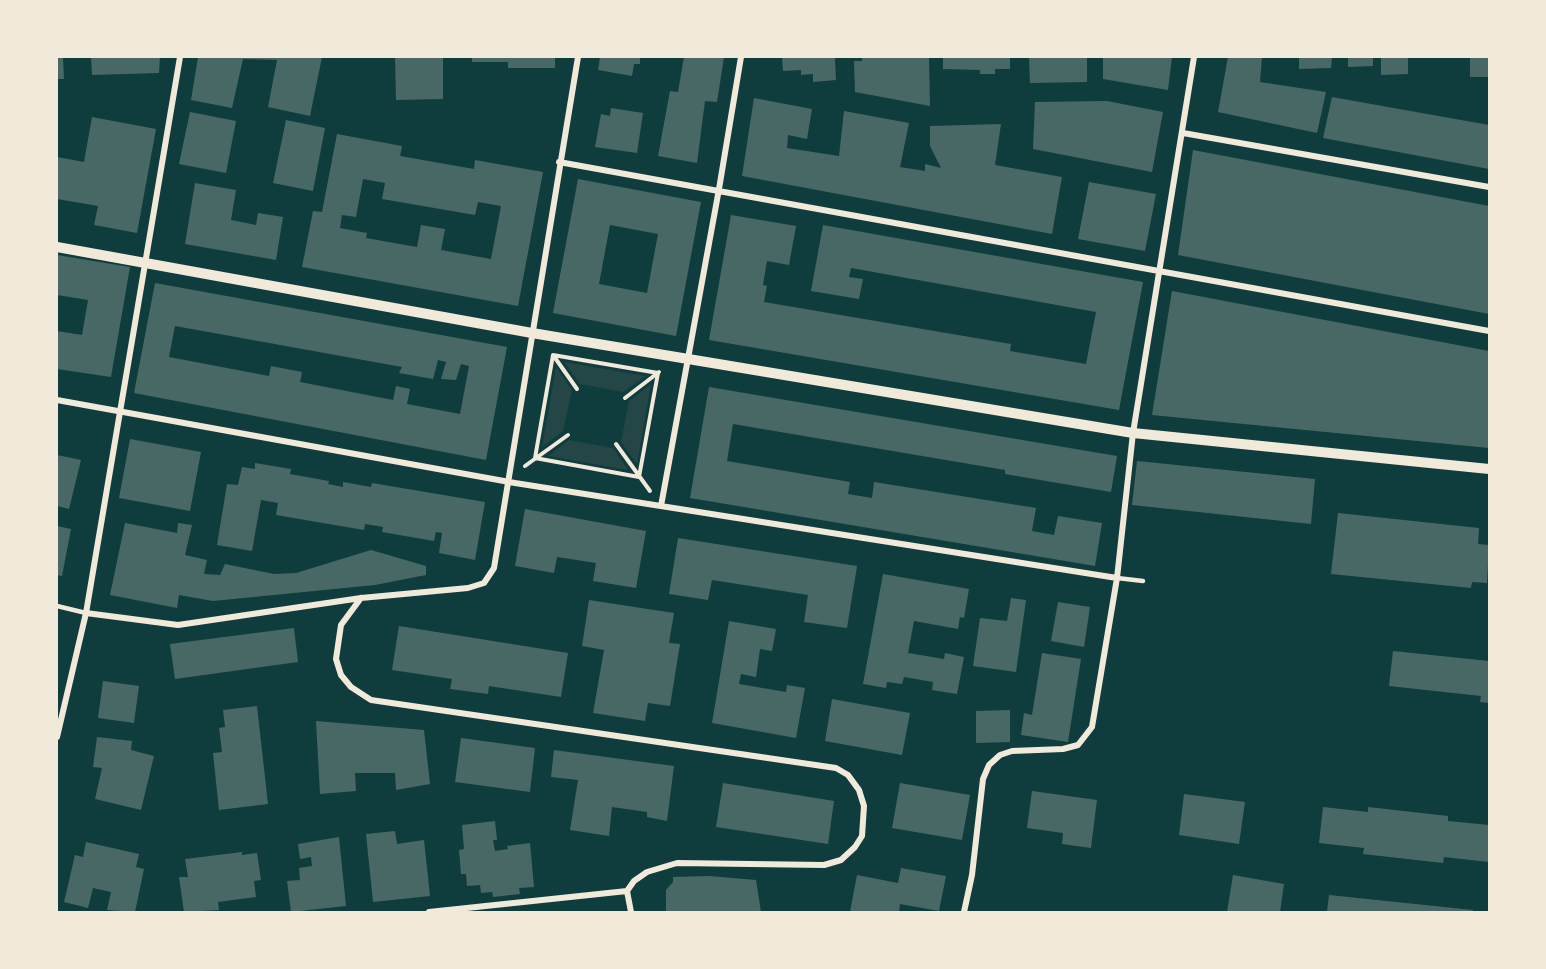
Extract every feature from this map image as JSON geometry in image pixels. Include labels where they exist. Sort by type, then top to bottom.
[{"type":"street","points":[[57,737],[86,613],[180,57]]},
{"type":"street","points":[[86,613],[178,625],[362,598],[468,588],[484,583],[494,568],[578,57]]},
{"type":"street","points":[[661,506],[741,57]]},
{"type":"street","points":[[964,912],[972,875],[983,779],[989,765],[1000,754],[1012,751],[1063,749],[1078,745],[1092,727],[1117,578],[1133,433],[1161,272],[1194,57]]},
{"type":"street","points":[[1183,133],[1489,187]]},
{"type":"street","points":[[559,162],[719,189],[1489,331]]},
{"type":"street","points":[[57,247],[532,333],[689,357],[1133,433],[1489,469]]},
{"type":"street","points":[[57,400],[508,481],[1117,578]]},
{"type":"street","points":[[362,598],[341,625],[336,659],[341,675],[351,687],[371,700],[836,768],[848,775],[859,790],[864,806],[862,836],[855,847],[841,860],[824,865],[677,863],[647,872],[634,881],[627,891],[631,912]]},
{"type":"street","points":[[429,912],[627,891]]},
{"type":"lane","points":[[1117,578],[1143,581]]},
{"type":"lane","points":[[57,606],[86,613]]},
{"type":"path","points":[[532,333],[553,355],[577,389]]},
{"type":"path","points":[[553,355],[658,373]]},
{"type":"path","points":[[535,458],[553,355]]},
{"type":"path","points":[[625,398],[658,373],[689,357]]},
{"type":"path","points":[[639,477],[658,373]]},
{"type":"path","points":[[508,481],[535,458],[568,435]]},
{"type":"path","points":[[616,444],[661,506]]},
{"type":"path","points":[[535,458],[639,477]]},
{"type":"shaded area","points":[[564,362],[646,376],[623,392],[580,384]]},
{"type":"shaded area","points":[[556,367],[572,390],[563,431],[542,447]]},
{"type":"shaded area","points":[[651,384],[637,464],[621,442],[629,401]]},
{"type":"shaded area","points":[[569,440],[613,448],[628,470],[548,456]]},
{"type":"building","points":[[57,57],[63,57],[64,79],[57,79]]},
{"type":"building","points":[[91,57],[160,57],[159,73],[92,75]]},
{"type":"building","points":[[198,57],[322,57],[310,116],[268,107],[277,60],[243,59],[232,108],[191,100]]},
{"type":"building","points":[[395,57],[443,57],[443,99],[396,100]]},
{"type":"building","points":[[472,57],[555,57],[555,68],[508,68],[508,62],[472,62]]},
{"type":"building","points":[[600,57],[640,57],[640,64],[634,64],[632,76],[598,70]]},
{"type":"building","points":[[684,57],[724,57],[717,102],[705,101],[697,163],[658,156],[670,91],[678,92]]},
{"type":"building","points":[[782,57],[835,57],[836,80],[813,82],[813,74],[801,75],[801,70],[783,71]]},
{"type":"building","points":[[862,57],[929,57],[930,106],[855,92],[854,61],[862,61]]},
{"type":"building","points":[[943,57],[1010,57],[1010,69],[995,69],[995,74],[980,74],[980,70],[943,69]]},
{"type":"building","points":[[1029,57],[1087,57],[1087,82],[1030,83]]},
{"type":"building","points":[[1103,57],[1172,57],[1168,90],[1103,79]]},
{"type":"building","points":[[1228,57],[1262,57],[1260,82],[1326,92],[1317,133],[1218,112]]},
{"type":"building","points":[[1299,57],[1332,57],[1331,68],[1299,69]]},
{"type":"building","points":[[1348,57],[1373,57],[1373,66],[1348,67]]},
{"type":"building","points":[[1381,57],[1408,57],[1408,74],[1381,75]]},
{"type":"building","points":[[1470,57],[1489,57],[1489,77],[1470,77]]},
{"type":"building","points":[[1332,97],[1489,125],[1489,169],[1323,138]]},
{"type":"building","points":[[754,98],[812,109],[807,139],[788,135],[787,148],[839,156],[844,111],[909,123],[900,167],[925,171],[925,164],[941,168],[930,146],[930,126],[1001,124],[995,165],[1062,177],[1052,234],[742,176]]},
{"type":"building","points":[[1107,101],[1163,112],[1152,172],[1033,149],[1035,102]]},
{"type":"building","points":[[611,108],[643,113],[637,153],[595,147],[601,114],[610,116]]},
{"type":"building","points":[[190,112],[236,121],[226,173],[179,164]]},
{"type":"building","points":[[92,117],[156,129],[137,233],[94,225],[98,206],[57,199],[57,157],[84,162]]},
{"type":"building","points":[[286,120],[325,128],[313,191],[273,183]]},
{"type":"building","points":[[337,134],[402,146],[400,156],[474,169],[475,160],[543,172],[518,306],[302,267],[313,211],[322,212]],"holes":[[[363,179],[385,183],[382,199],[475,215],[478,202],[501,206],[491,259],[441,250],[445,229],[421,225],[417,247],[366,238],[367,233],[340,228],[342,215],[356,217]]]},
{"type":"building","points":[[1193,150],[1489,206],[1489,314],[1178,255]]},
{"type":"building","points":[[578,179],[701,202],[676,336],[553,313]],"holes":[[[610,225],[658,234],[647,293],[599,284]]]},
{"type":"building","points":[[1089,182],[1156,194],[1145,251],[1078,239]]},
{"type":"building","points":[[195,183],[236,190],[231,220],[256,225],[258,213],[283,217],[276,260],[185,244]]},
{"type":"building","points":[[731,215],[796,226],[789,265],[767,261],[763,285],[767,286],[764,302],[1011,344],[1010,351],[1086,364],[1096,312],[851,268],[849,277],[863,279],[859,299],[811,291],[823,225],[1143,282],[1119,410],[709,340]]},
{"type":"building","points":[[57,255],[130,267],[111,377],[57,369],[57,331],[82,335],[88,300],[57,295]]},
{"type":"building","points":[[155,283],[507,347],[486,460],[134,393]],"holes":[[[175,326],[402,367],[399,373],[433,379],[438,360],[446,362],[441,379],[456,380],[461,364],[469,366],[460,414],[407,404],[410,389],[396,386],[393,400],[300,382],[302,372],[271,366],[269,376],[169,357]]]},
{"type":"building","points":[[1172,291],[1489,351],[1489,448],[1152,415]]},
{"type":"building","points":[[709,387],[1117,456],[1111,492],[1005,474],[1005,470],[733,424],[727,461],[850,482],[848,494],[872,498],[874,482],[1036,508],[1032,531],[1054,535],[1058,516],[1102,523],[1095,566],[690,498]]},
{"type":"building","points":[[130,439],[201,452],[190,511],[119,498]]},
{"type":"building","points":[[57,455],[81,460],[69,509],[57,506]]},
{"type":"building","points":[[1137,461],[1315,479],[1311,524],[1132,505]]},
{"type":"building","points":[[255,463],[291,469],[290,474],[329,481],[328,484],[343,487],[343,482],[371,487],[372,483],[485,502],[475,560],[439,553],[442,533],[436,532],[434,541],[382,532],[383,527],[365,524],[364,530],[276,515],[278,503],[261,500],[252,551],[217,545],[227,484],[238,485],[242,467],[255,469]]},
{"type":"building","points":[[525,509],[646,531],[636,588],[593,581],[596,563],[557,557],[554,573],[515,566]]},
{"type":"building","points":[[1338,513],[1479,528],[1478,544],[1489,545],[1487,583],[1472,582],[1471,588],[1331,574]]},
{"type":"building","points":[[125,523],[177,533],[178,523],[192,525],[185,555],[207,560],[204,574],[220,575],[225,564],[274,574],[296,573],[371,550],[426,566],[426,575],[375,585],[213,601],[179,595],[177,608],[110,595]]},
{"type":"building","points":[[57,526],[71,529],[62,576],[57,575]]},
{"type":"building","points":[[678,538],[857,566],[847,628],[804,622],[808,595],[712,580],[708,600],[669,594]]},
{"type":"building","points":[[883,574],[969,589],[964,618],[960,617],[958,629],[914,621],[908,653],[944,659],[945,653],[964,657],[957,694],[932,690],[933,682],[904,677],[902,684],[887,682],[886,688],[863,684]]},
{"type":"building","points":[[1011,598],[1026,600],[1016,672],[973,666],[980,618],[1007,621]]},
{"type":"building","points":[[589,600],[674,613],[669,643],[680,644],[670,706],[648,703],[645,721],[593,713],[604,650],[582,646]]},
{"type":"building","points":[[1058,602],[1090,607],[1084,647],[1051,641]]},
{"type":"building","points":[[729,621],[776,629],[772,651],[760,649],[756,677],[741,674],[739,684],[786,692],[787,685],[805,688],[796,738],[712,723]]},
{"type":"building","points":[[399,626],[568,653],[561,697],[489,686],[488,694],[450,689],[452,679],[392,670]]},
{"type":"building","points":[[294,628],[298,662],[175,679],[170,644]]},
{"type":"building","points":[[1393,651],[1489,661],[1489,703],[1480,702],[1481,696],[1389,686]]},
{"type":"building","points":[[1042,653],[1081,659],[1068,742],[1021,735],[1024,713],[1032,715]]},
{"type":"building","points":[[103,681],[139,686],[134,723],[98,718]]},
{"type":"building","points":[[832,699],[910,713],[902,755],[825,741]]},
{"type":"building","points":[[257,706],[268,804],[219,810],[213,753],[222,752],[219,728],[225,727],[223,710]]},
{"type":"building","points":[[1010,710],[1010,742],[976,743],[976,711]]},
{"type":"building","points":[[316,721],[424,730],[430,784],[396,790],[395,773],[355,773],[356,791],[320,794]]},
{"type":"building","points":[[97,737],[132,741],[131,750],[154,756],[141,810],[95,799],[102,768],[93,767]]},
{"type":"building","points":[[461,738],[535,748],[530,792],[455,782]]},
{"type":"building","points":[[554,750],[674,766],[667,821],[647,817],[647,812],[612,807],[609,836],[570,830],[578,780],[551,777]]},
{"type":"building","points":[[723,783],[834,801],[828,844],[716,827]]},
{"type":"building","points":[[900,783],[970,795],[962,840],[892,828]]},
{"type":"building","points":[[1032,791],[1097,800],[1091,848],[1062,844],[1063,833],[1027,828]]},
{"type":"building","points":[[1184,794],[1245,802],[1239,844],[1179,835]]},
{"type":"building","points":[[1323,807],[1368,812],[1368,807],[1448,816],[1448,821],[1489,825],[1489,862],[1444,857],[1443,863],[1363,854],[1364,848],[1319,843]]},
{"type":"building","points":[[495,821],[497,840],[493,840],[495,851],[508,849],[507,846],[530,843],[534,887],[519,888],[520,894],[493,897],[492,892],[481,893],[480,885],[467,886],[466,874],[461,874],[459,850],[464,849],[462,825]]},
{"type":"building","points":[[395,831],[397,844],[424,840],[430,896],[373,902],[366,834]]},
{"type":"building","points":[[339,837],[346,906],[291,912],[287,881],[300,880],[299,868],[312,866],[311,857],[300,859],[298,844]]},
{"type":"building","points":[[86,842],[139,854],[136,867],[144,869],[135,912],[107,910],[111,892],[93,888],[88,908],[64,902],[75,855],[83,857]]},
{"type":"building","points":[[242,852],[242,855],[257,853],[261,880],[254,881],[256,897],[218,902],[219,910],[184,912],[179,877],[188,877],[185,859]]},
{"type":"building","points":[[901,868],[946,876],[939,911],[900,904],[899,912],[850,912],[857,875],[898,883]]},
{"type":"building","points":[[1233,875],[1284,884],[1280,912],[1227,912]]},
{"type":"building","points":[[709,876],[756,880],[761,912],[666,912],[666,890],[673,882],[673,877]]},
{"type":"building","points":[[1329,895],[1473,910],[1473,912],[1327,912]]}]
